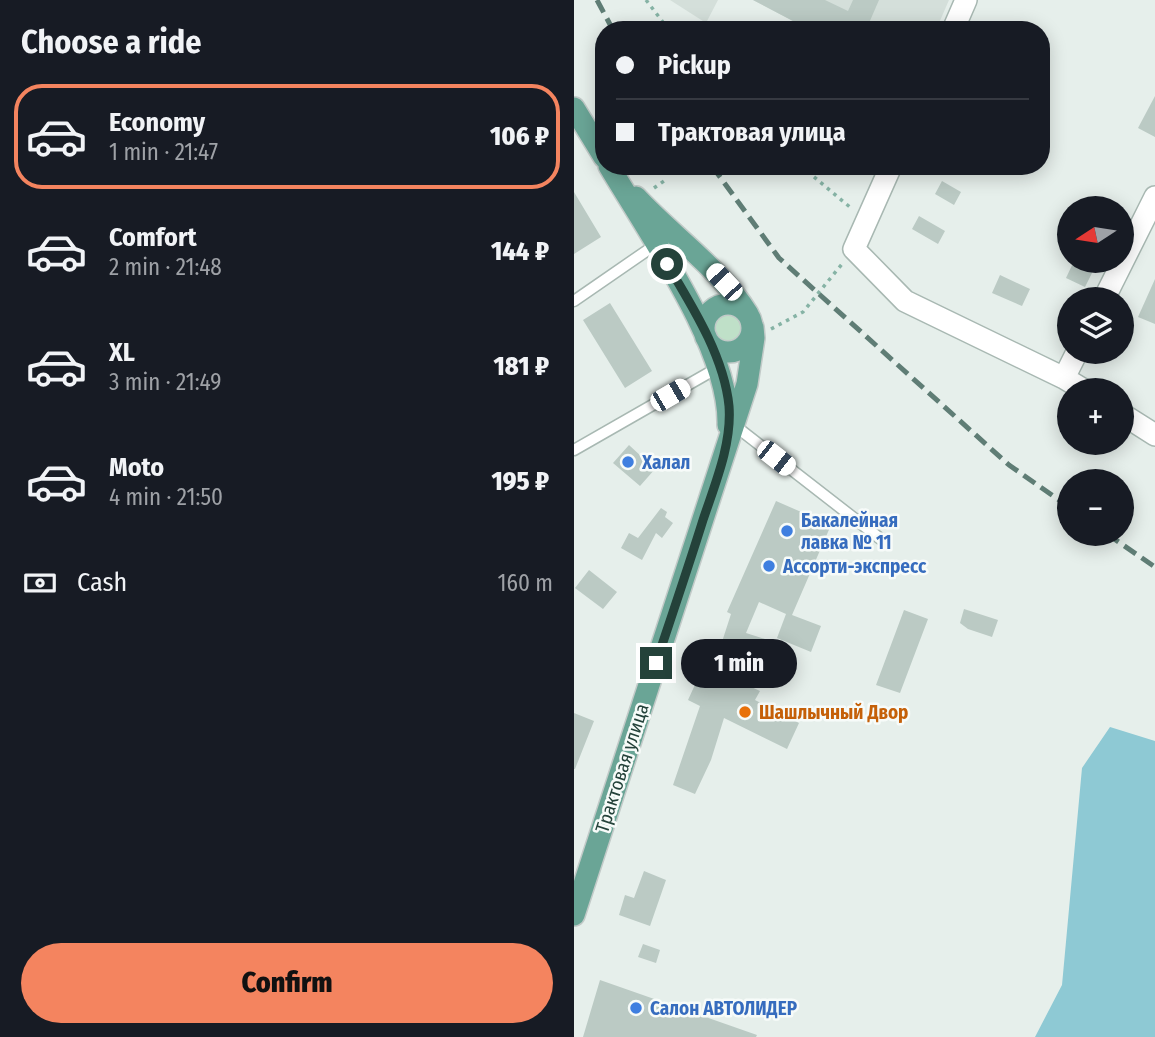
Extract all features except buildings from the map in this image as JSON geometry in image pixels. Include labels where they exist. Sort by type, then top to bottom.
[{"type":"main road","points":[[574,108],[595,141]]},
{"type":"main road","points":[[615,175],[690,303],[719,367],[729,406],[722,460]]},
{"type":"main road","points":[[618,175],[637,199],[735,293],[752,326],[747,384],[722,460]]},
{"type":"main road","points":[[726,304],[734,304],[752,326],[749,342],[736,352],[720,352],[708,342],[704,326],[711,311],[726,304]]},
{"type":"main road","name":"Трактовая улица","points":[[574,915],[722,460]]},
{"type":"street","points":[[957,21],[966,0]]},
{"type":"street","points":[[887,175],[854,249],[905,301],[1064,378],[1071,364]]},
{"type":"street","points":[[1110,287],[1155,197]]},
{"type":"street","points":[[1134,422],[1155,435]]},
{"type":"lane","points":[[574,301],[655,245]]},
{"type":"lane","points":[[574,450],[719,367]]},
{"type":"lane","points":[[734,425],[882,540]]},
{"type":"path","points":[[646,0],[662,21]]},
{"type":"path","points":[[812,175],[866,221]]},
{"type":"path","points":[[752,326],[803,312],[854,249]]},
{"type":"shaded area","points":[[670,0],[718,0],[707,21]]},
{"type":"shaded area","points":[[753,0],[949,0],[940,21],[793,21]]},
{"type":"green space","points":[[731,311],[744,316],[745,340],[728,346],[721,343],[715,331],[721,316]]},
{"type":"water","points":[[1110,727],[1155,741],[1155,1037],[1035,1037],[1062,985],[1082,768]]},
{"type":"railway","points":[[597,0],[608,21]]},
{"type":"railway","points":[[719,175],[779,258],[1009,465],[1057,499]]},
{"type":"railway","points":[[1124,546],[1155,567]]},
{"type":"place","name":"Халал","points":[[628,462]]},
{"type":"place","name":"Бакалейная лавка № 11","points":[[787,531]]},
{"type":"place","name":"Ассорти-экспресс","points":[[769,566]]},
{"type":"place","name":"Шашлычный Двор","points":[[745,712]]},
{"type":"place","name":"Салон АВТОЛИДЕР","points":[[636,1008]]},
{"type":"route","points":[[656,663],[722,460],[729,424],[725,385],[715,358],[690,303],[667,264]]}]
